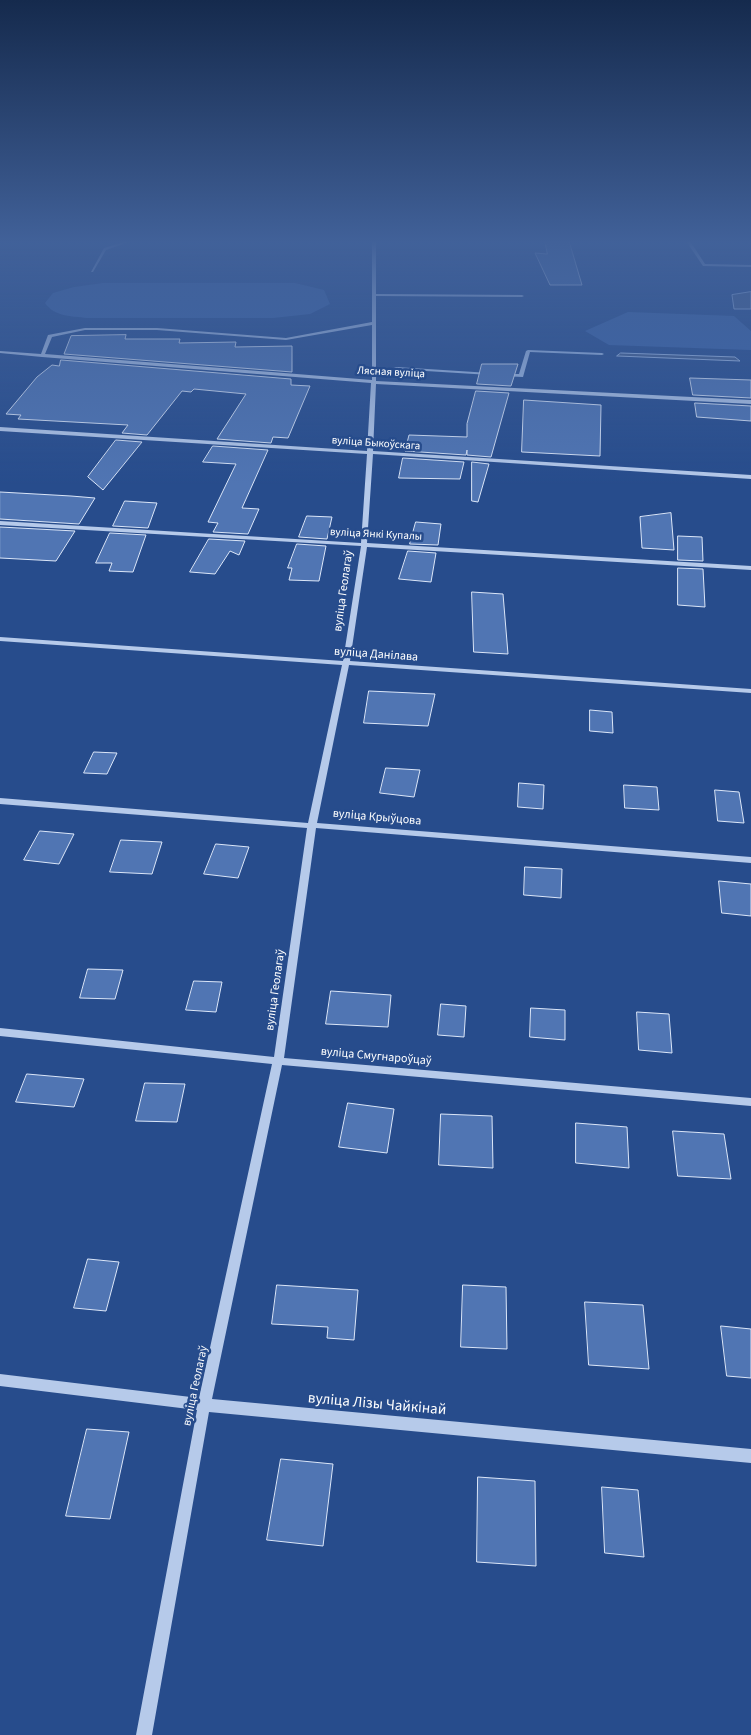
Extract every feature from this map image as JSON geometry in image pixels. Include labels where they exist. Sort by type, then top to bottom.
[{"type":"street","points":[[42,356],[50,336],[85,330],[157,329],[286,339],[374,323]]},
{"type":"street","name":"вуліца Геолагаў","points":[[144,1735],[204,1405],[278,1061],[312,825],[346,664],[364,544],[374,382],[374,323]]},
{"type":"street","name":"Лясная вуліца","points":[[0,352],[374,382],[751,402]]},
{"type":"street","name":"вуліца Быкоўскага","points":[[0,429],[751,477]]},
{"type":"street","name":"вуліца Янкі Купалы","points":[[0,523],[751,568]]},
{"type":"street","name":"вуліца Данілава","points":[[0,639],[751,691]]},
{"type":"street","name":"вуліца Крыўцова","points":[[0,801],[751,860]]},
{"type":"street","name":"вуліца Смугнароўцаў","points":[[0,1032],[278,1061],[751,1102]]},
{"type":"street","name":"вуліца Лізы Чайкінай","points":[[0,1380],[204,1405],[751,1456]]},
{"type":"shaded area","points":[[605,322],[741,322],[751,331],[751,350],[609,345],[585,331]]},
{"type":"shaded area","points":[[621,353],[735,357],[740,361],[617,356]]},
{"type":"building","points":[[126,335],[125,339],[180,339],[179,343],[236,342],[235,347],[292,346],[292,372],[64,354],[71,336]]},
{"type":"building","points":[[61,360],[291,379],[291,385],[310,386],[288,438],[273,437],[271,443],[217,439],[246,394],[194,389],[191,392],[182,391],[147,435],[122,433],[128,425],[18,419],[21,415],[6,414],[37,377],[52,365],[59,366]]},
{"type":"building","points":[[482,364],[518,364],[511,386],[477,384]]},
{"type":"building","points":[[690,378],[751,380],[751,398],[693,395]]},
{"type":"building","points":[[476,391],[509,393],[491,457],[467,455],[467,450],[466,455],[405,451],[409,435],[467,437],[467,424]]},
{"type":"building","points":[[524,400],[601,405],[600,456],[522,452]]},
{"type":"building","points":[[695,403],[751,406],[751,421],[697,417]]},
{"type":"building","points":[[116,440],[142,442],[103,490],[88,477]]},
{"type":"building","points":[[213,446],[268,450],[242,508],[259,509],[248,534],[213,532],[218,523],[208,522],[236,464],[203,462]]},
{"type":"building","points":[[403,458],[464,462],[460,479],[399,478]]},
{"type":"building","points":[[472,462],[489,464],[478,502],[472,501]]},
{"type":"building","points":[[0,492],[95,498],[79,524],[0,519]]},
{"type":"building","points":[[125,501],[157,503],[148,528],[113,526]]},
{"type":"building","points":[[671,513],[674,550],[642,548],[640,517]]},
{"type":"building","points":[[307,516],[332,517],[327,539],[299,537]]},
{"type":"building","points":[[416,522],[441,524],[438,545],[410,544]]},
{"type":"building","points":[[0,527],[75,531],[56,561],[0,558]]},
{"type":"building","points":[[110,533],[146,535],[133,572],[109,571],[112,563],[96,563]]},
{"type":"building","points":[[678,536],[702,537],[703,561],[678,560]]},
{"type":"building","points":[[209,539],[245,541],[239,555],[230,551],[215,574],[190,572]]},
{"type":"building","points":[[297,544],[326,546],[319,581],[289,580],[292,568],[288,568]]},
{"type":"building","points":[[408,551],[436,553],[431,582],[399,579]]},
{"type":"building","points":[[678,568],[703,569],[705,607],[678,605]]},
{"type":"building","points":[[472,592],[503,594],[508,654],[474,652]]},
{"type":"building","points":[[369,691],[435,694],[428,726],[364,723]]},
{"type":"building","points":[[590,710],[612,712],[613,733],[590,731]]},
{"type":"building","points":[[94,752],[117,753],[107,774],[84,773]]},
{"type":"building","points":[[386,768],[420,770],[414,797],[380,793]]},
{"type":"building","points":[[519,783],[544,785],[543,809],[518,807]]},
{"type":"building","points":[[624,785],[657,787],[659,810],[625,808]]},
{"type":"building","points":[[715,790],[739,792],[744,823],[718,821]]},
{"type":"building","points":[[40,831],[74,834],[59,864],[24,860]]},
{"type":"building","points":[[121,840],[162,842],[152,874],[110,872]]},
{"type":"building","points":[[216,844],[249,847],[238,878],[204,874]]},
{"type":"building","points":[[525,867],[562,869],[561,898],[524,895]]},
{"type":"building","points":[[719,881],[751,884],[751,916],[722,913]]},
{"type":"building","points":[[88,969],[123,970],[115,999],[80,998]]},
{"type":"building","points":[[194,981],[222,982],[216,1012],[186,1010]]},
{"type":"building","points":[[331,991],[391,995],[388,1027],[326,1024]]},
{"type":"building","points":[[441,1004],[466,1006],[464,1037],[438,1035]]},
{"type":"building","points":[[531,1008],[565,1010],[565,1040],[530,1037]]},
{"type":"building","points":[[637,1012],[669,1014],[672,1053],[639,1050]]},
{"type":"building","points":[[27,1074],[84,1079],[74,1107],[16,1102]]},
{"type":"building","points":[[145,1083],[185,1084],[177,1122],[136,1121]]},
{"type":"building","points":[[348,1103],[394,1109],[387,1153],[339,1147]]},
{"type":"building","points":[[441,1114],[492,1116],[493,1168],[439,1165]]},
{"type":"building","points":[[576,1123],[627,1127],[629,1168],[576,1163]]},
{"type":"building","points":[[673,1131],[724,1134],[731,1179],[678,1176]]},
{"type":"building","points":[[88,1259],[119,1262],[106,1311],[74,1308]]},
{"type":"building","points":[[277,1285],[358,1290],[354,1340],[327,1338],[328,1327],[272,1324]]},
{"type":"building","points":[[463,1285],[506,1287],[507,1349],[461,1347]]},
{"type":"building","points":[[585,1302],[643,1305],[649,1369],[589,1365]]},
{"type":"building","points":[[721,1326],[751,1329],[751,1378],[727,1376]]},
{"type":"building","points":[[87,1429],[129,1432],[110,1519],[66,1516]]},
{"type":"building","points":[[281,1459],[333,1464],[323,1546],[267,1540]]},
{"type":"building","points":[[478,1477],[535,1481],[536,1566],[477,1562]]},
{"type":"building","points":[[602,1487],[638,1490],[644,1557],[605,1553]]},
{"type":"waterway","points":[[503,375],[521,376],[528,351],[602,354]]},
{"type":"waterway","points":[[396,368],[490,374]]}]
